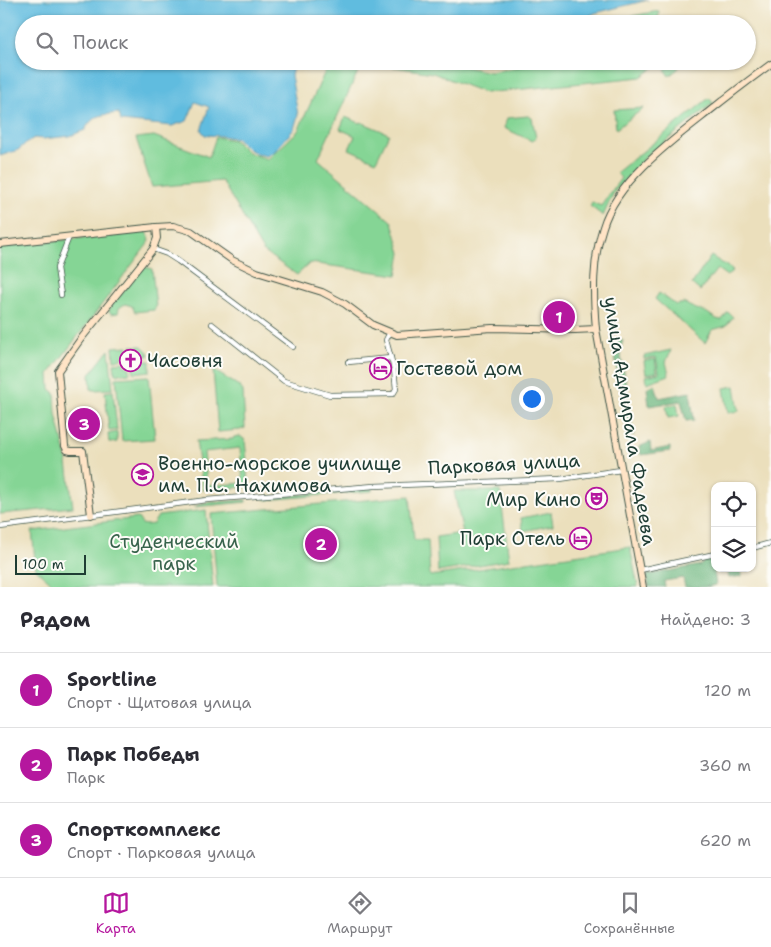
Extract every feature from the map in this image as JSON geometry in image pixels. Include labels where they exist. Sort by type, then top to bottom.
[{"type":"street","name":"улица Адмирала Фадеева","points":[[643,587],[596,329],[593,293],[595,258],[603,225],[624,189],[656,154],[771,64]]},
{"type":"street","points":[[0,244],[173,226],[191,231],[232,260],[257,272],[322,292],[345,304],[373,325],[397,335],[492,328],[596,329]]},
{"type":"street","points":[[91,515],[83,451],[70,451],[65,446],[58,371],[80,340],[153,249],[157,238],[156,227]]},
{"type":"street","points":[[61,294],[57,268],[69,236]]},
{"type":"street","points":[[153,249],[167,254],[178,261],[293,347]]},
{"type":"street","points":[[212,324],[284,381],[330,395],[393,394],[396,390],[394,369],[386,340],[390,332]]},
{"type":"street","points":[[348,362],[391,358]]},
{"type":"street","name":"Парковая улица","points":[[0,527],[207,500],[359,487],[469,481],[560,479],[621,470]]},
{"type":"street","points":[[756,547],[771,543]]},
{"type":"street","points":[[640,570],[711,555]]},
{"type":"green space","points":[[659,11],[659,15],[637,15]]},
{"type":"green space","points":[[326,70],[359,70],[318,159],[392,222],[401,253],[397,275],[310,263],[297,275],[263,251],[222,181],[152,187],[136,138],[154,136],[209,157],[216,137],[234,140],[249,153],[268,159],[298,131]]},
{"type":"green space","points":[[414,70],[481,70],[490,72],[501,70],[651,70],[641,77],[485,93],[433,73]]},
{"type":"green space","points":[[665,70],[676,70],[669,76]]},
{"type":"green space","points":[[709,98],[713,103],[656,149],[652,150],[614,192],[603,216],[590,206],[592,202],[601,206],[621,178],[616,173]]},
{"type":"green space","points":[[644,108],[616,129],[614,110]]},
{"type":"green space","points":[[528,116],[532,118],[536,138],[532,141],[504,128],[507,118]]},
{"type":"green space","points":[[345,117],[389,134],[376,161],[349,149],[355,136],[340,129]]},
{"type":"green space","points":[[147,231],[150,241],[49,374],[50,389],[55,393],[56,414],[66,455],[73,507],[0,514],[0,247]]},
{"type":"green space","points":[[711,256],[733,270],[727,276],[717,269],[700,291],[692,284]]},
{"type":"green space","points":[[145,267],[152,269],[156,307],[154,310],[135,312],[132,306],[125,304],[119,308],[118,313],[111,314],[109,311],[110,307]]},
{"type":"green space","points":[[659,293],[676,305],[684,303],[717,319],[722,320],[728,312],[733,317],[726,326],[712,330],[705,343],[655,299]]},
{"type":"green space","points":[[612,340],[623,340],[620,351],[634,435],[628,437]]},
{"type":"green space","points":[[128,346],[128,351],[122,359],[114,360],[113,347]]},
{"type":"green space","points":[[131,346],[142,346],[149,356],[139,357],[132,350]]},
{"type":"green space","points":[[109,350],[113,389],[91,389],[90,374]]},
{"type":"green space","points":[[671,350],[666,362],[669,375],[647,383],[646,376],[659,373],[656,357],[644,359],[644,356]]},
{"type":"green space","points":[[655,359],[657,372],[646,374],[644,361]]},
{"type":"green space","points":[[139,361],[150,361],[150,371],[134,373],[133,368]]},
{"type":"green space","points":[[124,362],[124,365],[130,368],[130,373],[115,374],[114,363]]},
{"type":"green space","points":[[213,370],[239,386],[243,391],[245,428],[218,432]]},
{"type":"green space","points":[[149,376],[155,439],[122,441],[116,378]]},
{"type":"green space","points":[[655,384],[659,398],[690,392],[694,420],[686,421],[681,401],[649,406],[647,388]]},
{"type":"green space","points":[[735,386],[739,411],[728,413],[724,388]]},
{"type":"green space","points":[[113,391],[117,430],[109,431],[105,392]]},
{"type":"green space","points":[[677,404],[679,416],[668,418],[666,406]]},
{"type":"green space","points":[[117,432],[117,442],[109,443],[108,434]]},
{"type":"green space","points":[[240,436],[245,440],[247,462],[241,462],[240,448],[204,452],[207,486],[243,483],[242,470],[246,467],[249,485],[246,487],[203,490],[196,441],[233,439]]},
{"type":"green space","points":[[650,442],[651,451],[670,447],[670,451],[641,455],[639,447]]},
{"type":"green space","points":[[372,488],[372,491],[265,500],[265,498]]},
{"type":"green space","points":[[454,491],[500,491],[509,560],[438,572],[436,537],[463,533]]},
{"type":"green space","points":[[410,496],[414,540],[428,540],[430,576],[630,547],[638,587],[217,587],[211,514]]},
{"type":"green space","points":[[246,500],[246,502],[194,507],[203,503]]},
{"type":"green space","name":"Студенческий парк","points":[[206,510],[213,587],[56,587],[36,569],[32,531],[138,518],[142,524],[146,525],[153,524],[158,516]]},
{"type":"green space","points":[[551,512],[553,525],[523,531],[521,518]]},
{"type":"green space","points":[[711,559],[711,572],[714,572],[716,585],[685,587],[683,578],[664,581],[665,587],[649,587],[647,575],[701,565],[705,560]]},
{"type":"green space","points":[[728,572],[740,572],[742,576],[729,578]]},
{"type":"water","points":[[0,0],[648,0],[591,15],[15,15],[15,70],[292,70],[291,75],[298,115],[294,129],[274,152],[267,156],[248,149],[238,139],[205,135],[201,130],[209,107],[195,102],[187,121],[172,126],[121,121],[119,113],[103,115],[91,121],[85,130],[70,136],[34,138],[18,150],[0,156]]},
{"type":"place","name":"Sportline","points":[[559,317]]},
{"type":"place","name":"Часовня","points":[[131,360]]},
{"type":"place","name":"Гостевой дом","points":[[380,368]]},
{"type":"place","name":"Спорткомплекс","points":[[84,424]]},
{"type":"place","name":"Военно-морское училище им. П.С. Нахимова","points":[[142,474]]},
{"type":"place","name":"Мир Кино","points":[[597,499]]},
{"type":"place","name":"Парк Отель","points":[[581,538]]},
{"type":"place","name":"Парк Победы","points":[[321,544]]}]
